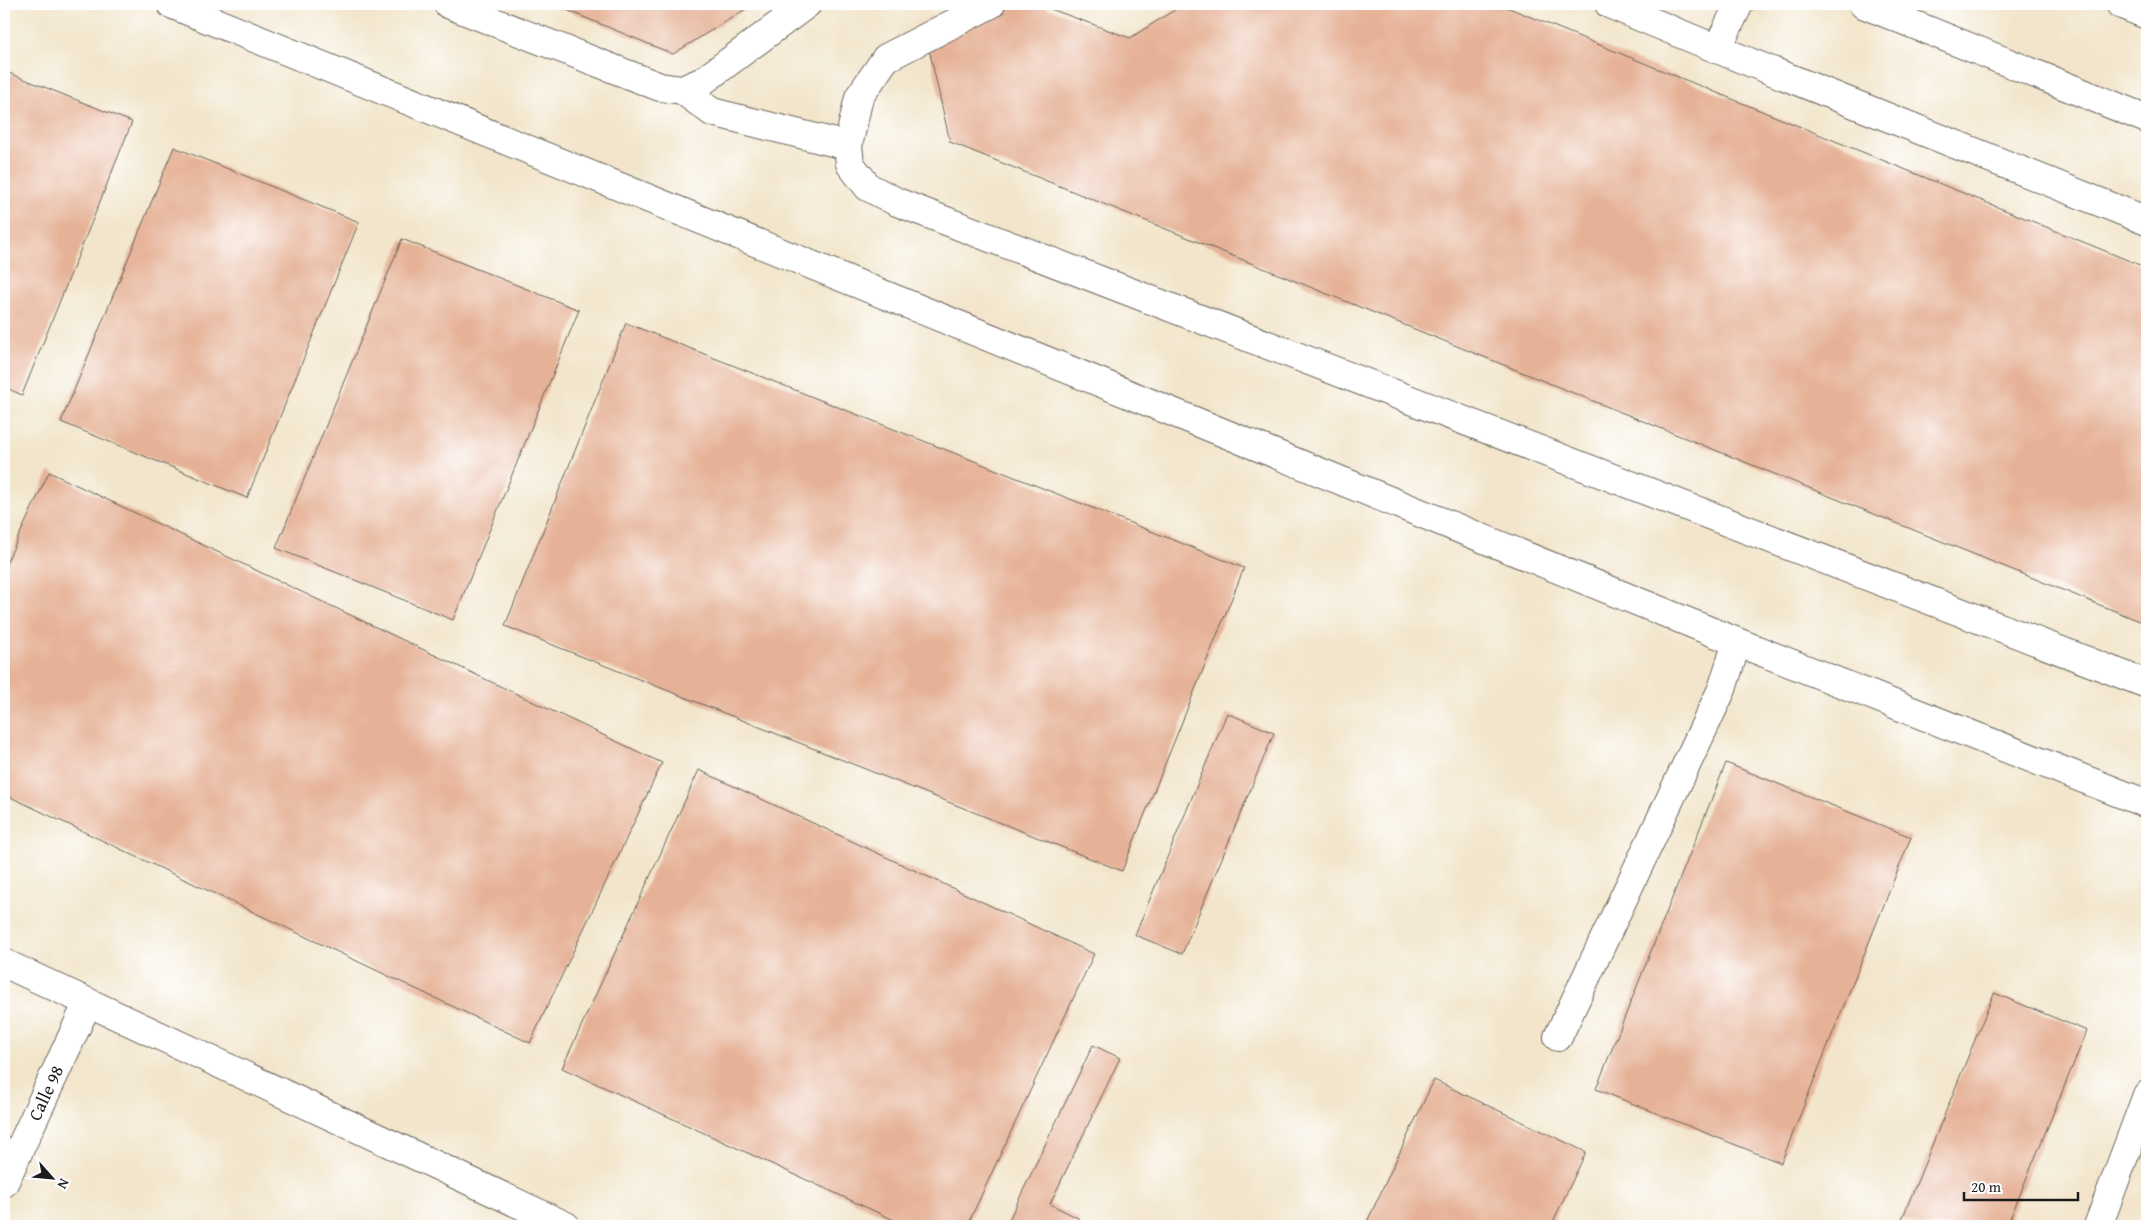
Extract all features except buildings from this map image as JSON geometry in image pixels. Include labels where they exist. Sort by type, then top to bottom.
[{"type":"street","points":[[171,4],[1737,642],[2147,804]]},
{"type":"street","points":[[448,4],[660,87],[682,90],[712,112],[848,146]]},
{"type":"street","points":[[682,90],[703,81],[807,4]]},
{"type":"street","points":[[991,4],[886,58],[860,97],[848,146],[850,164],[868,187],[897,202],[2147,684]]},
{"type":"street","points":[[1609,4],[2147,221]]},
{"type":"street","points":[[1717,49],[1739,4]]},
{"type":"street","points":[[1863,4],[2147,119]]},
{"type":"street","points":[[2120,4],[2147,15]]},
{"type":"street","points":[[1558,1037],[1722,689],[1737,642]]},
{"type":"street","points":[[4,963],[566,1226]]},
{"type":"street","name":"Calle 98","points":[[4,1184],[88,1002]]},
{"type":"street","points":[[2098,1226],[2147,1095]]}]
